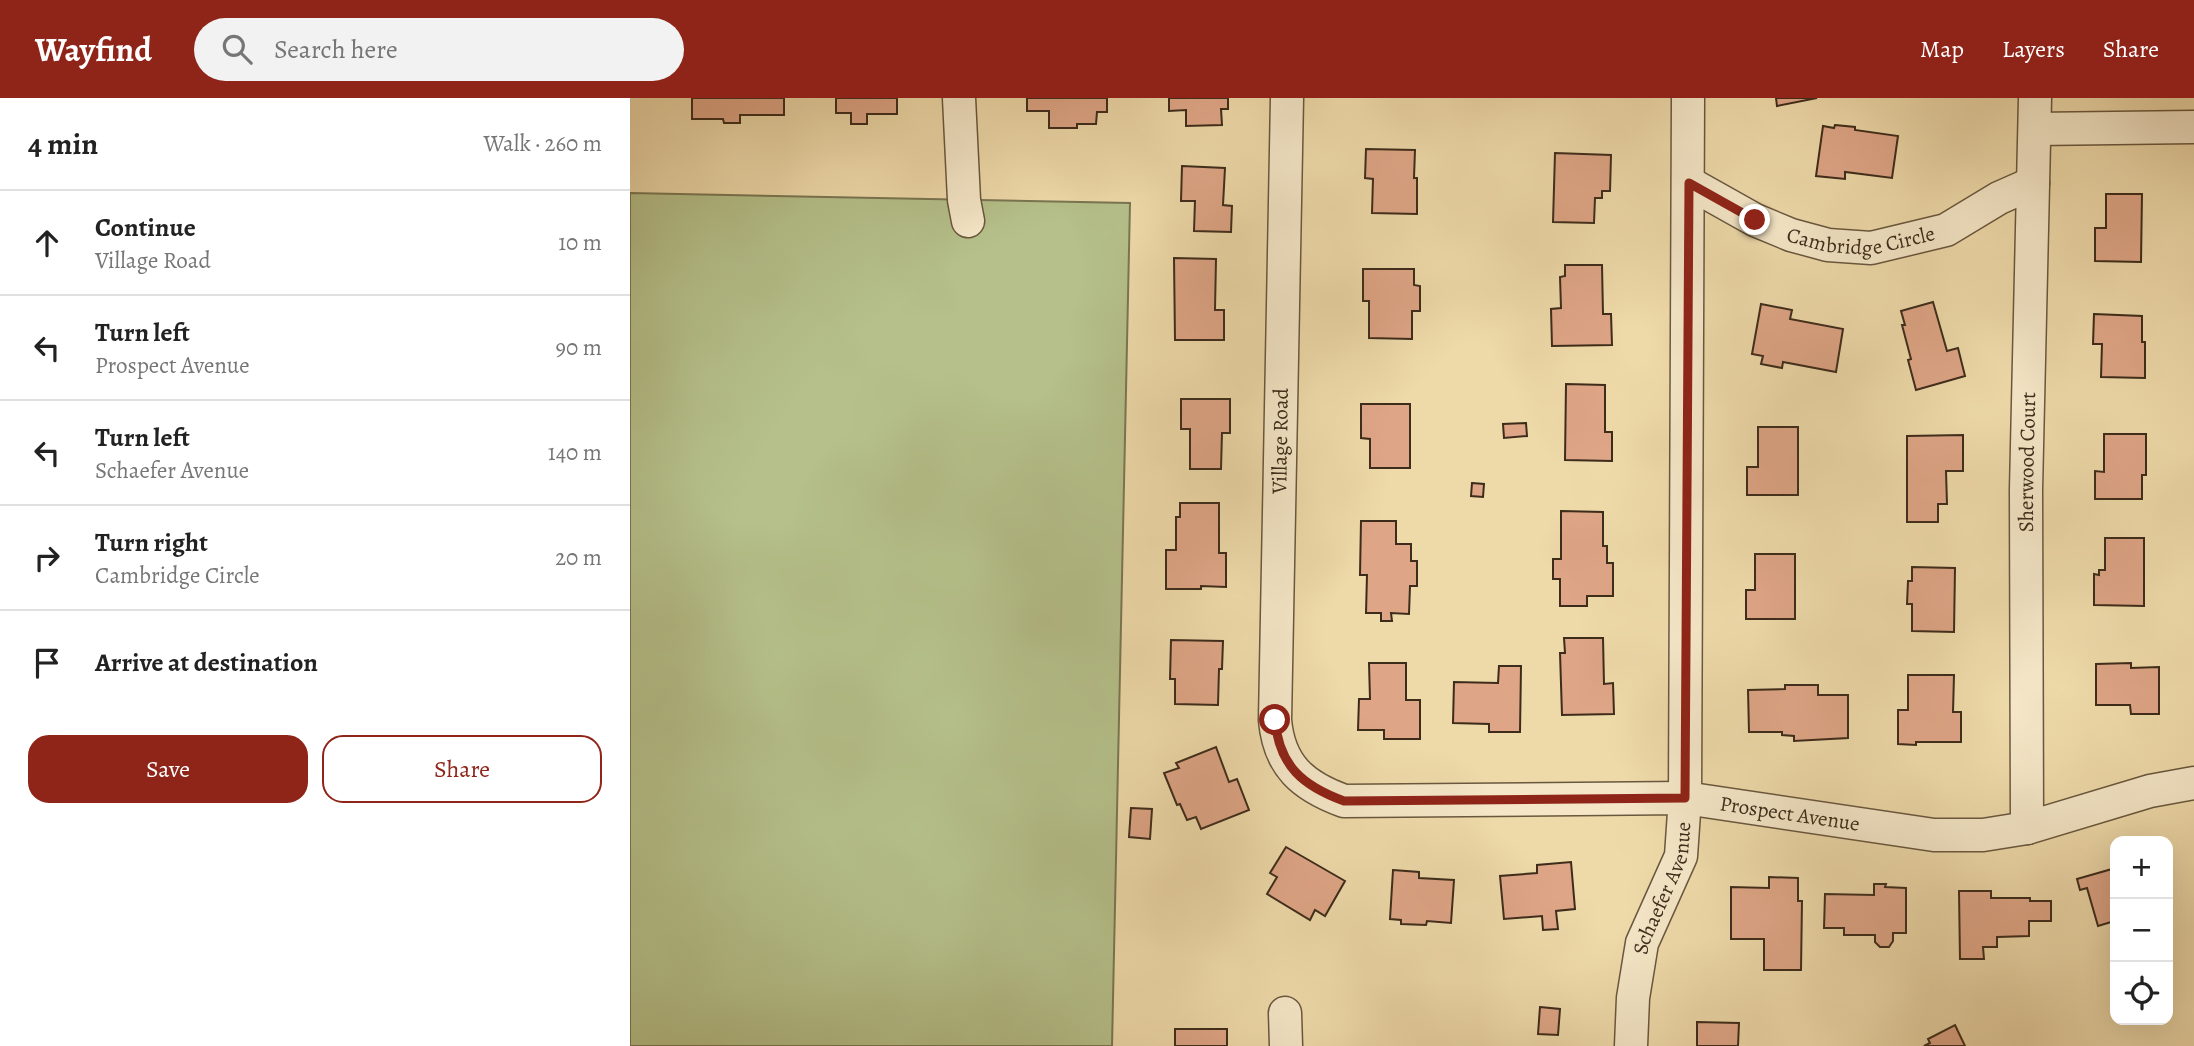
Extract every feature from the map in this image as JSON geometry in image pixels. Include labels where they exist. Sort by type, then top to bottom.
[{"type":"street","points":[[959,98],[964,200],[968,222]]},
{"type":"street","name":"Village Road","points":[[1287,98],[1275,720],[1276,732],[1285,757],[1300,777]]},
{"type":"street","name":"Schaefer Avenue","points":[[1631,1046],[1633,998],[1642,943],[1681,856],[1685,798],[1688,98]]},
{"type":"street","points":[[2035,113],[2194,127]]},
{"type":"street","name":"Sherwood Court","points":[[2026,828],[2025,490],[2035,113]]},
{"type":"street","name":"Cambridge Circle","points":[[1689,183],[1755,220],[1791,235],[1828,245],[1871,248],[1945,230],[2000,198],[2033,183]]},
{"type":"street","name":"Prospect Avenue","points":[[1300,777],[1318,791],[1344,801],[1685,798],[1934,835],[1983,835],[2026,828],[2150,791],[2194,783]]},
{"type":"street","points":[[1285,1013],[1286,1046]]},
{"type":"green space","points":[[630,193],[1130,203],[1112,1046],[630,1046]]},
{"type":"building","points":[[692,98],[784,98],[784,115],[740,115],[740,123],[724,123],[723,119],[692,119]]},
{"type":"building","points":[[836,98],[897,98],[897,114],[867,114],[867,124],[851,124],[851,113],[836,113]]},
{"type":"building","points":[[1027,98],[1107,98],[1107,112],[1097,112],[1096,124],[1077,124],[1077,128],[1049,128],[1049,111],[1027,111]]},
{"type":"building","points":[[1169,98],[1228,98],[1228,109],[1221,109],[1222,125],[1186,126],[1186,110],[1169,111]]},
{"type":"building","points":[[1776,98],[1817,98],[1777,106]]},
{"type":"building","points":[[1835,125],[1898,136],[1892,178],[1845,172],[1845,179],[1816,176],[1823,126],[1834,128]]},
{"type":"building","points":[[1366,149],[1415,150],[1417,214],[1372,213],[1373,179],[1365,178]]},
{"type":"building","points":[[1555,153],[1611,155],[1610,191],[1602,191],[1602,198],[1595,198],[1594,223],[1553,222]]},
{"type":"building","points":[[1182,166],[1225,168],[1223,205],[1232,206],[1231,232],[1194,231],[1195,201],[1181,201]]},
{"type":"building","points":[[2106,194],[2142,194],[2141,262],[2095,261],[2095,228],[2106,228]]},
{"type":"building","points":[[1174,258],[1216,259],[1215,310],[1224,310],[1224,340],[1175,340]]},
{"type":"building","points":[[1565,265],[1602,265],[1603,314],[1611,314],[1612,345],[1552,346],[1551,309],[1561,308],[1560,277],[1565,276]]},
{"type":"building","points":[[1363,269],[1414,269],[1414,285],[1420,286],[1420,311],[1412,311],[1412,339],[1369,338],[1369,301],[1363,301]]},
{"type":"building","points":[[1933,302],[1947,351],[1958,348],[1965,376],[1916,390],[1908,360],[1911,359],[1901,311]]},
{"type":"building","points":[[1761,304],[1792,310],[1790,319],[1843,329],[1836,372],[1783,362],[1782,368],[1761,364],[1763,356],[1752,354]]},
{"type":"building","points":[[2094,314],[2142,316],[2145,378],[2101,377],[2102,344],[2093,344]]},
{"type":"building","points":[[1566,384],[1605,385],[1605,432],[1612,432],[1612,461],[1565,460]]},
{"type":"building","points":[[1181,399],[1230,399],[1230,433],[1222,433],[1221,469],[1190,469],[1190,429],[1181,429]]},
{"type":"building","points":[[1361,404],[1410,404],[1410,468],[1370,468],[1370,439],[1361,438]]},
{"type":"building","points":[[1526,423],[1527,436],[1504,438],[1503,424]]},
{"type":"building","points":[[1758,427],[1798,427],[1798,495],[1747,495],[1747,467],[1758,467]]},
{"type":"building","points":[[2104,434],[2146,434],[2146,475],[2142,475],[2142,499],[2095,499],[2095,471],[2104,472]]},
{"type":"building","points":[[1963,435],[1963,471],[1946,471],[1947,504],[1938,504],[1938,522],[1907,522],[1907,436]]},
{"type":"building","points":[[1472,483],[1484,484],[1483,497],[1471,496]]},
{"type":"building","points":[[1180,503],[1219,503],[1219,553],[1226,553],[1226,587],[1166,589],[1166,550],[1176,550],[1176,517],[1180,517]]},
{"type":"building","points":[[1561,511],[1603,512],[1603,546],[1607,546],[1607,563],[1613,563],[1613,596],[1587,596],[1587,606],[1560,606],[1560,579],[1553,579],[1553,559],[1561,559]]},
{"type":"building","points":[[1361,521],[1396,521],[1396,544],[1411,544],[1411,561],[1417,561],[1417,586],[1410,586],[1409,614],[1391,613],[1392,621],[1381,621],[1381,613],[1366,613],[1367,575],[1360,575]]},
{"type":"building","points":[[2105,538],[2144,538],[2144,606],[2094,605],[2094,574],[2099,575],[2099,570],[2105,570]]},
{"type":"building","points":[[1755,554],[1795,554],[1795,619],[1746,619],[1746,590],[1755,590]]},
{"type":"building","points":[[1912,567],[1955,568],[1954,632],[1912,631],[1912,604],[1907,604]]},
{"type":"building","points":[[1564,638],[1603,638],[1604,684],[1613,683],[1614,714],[1562,715],[1560,653],[1565,653]]},
{"type":"building","points":[[1171,640],[1223,641],[1218,705],[1175,704],[1175,679],[1170,679]]},
{"type":"building","points":[[1369,663],[1406,663],[1406,700],[1420,700],[1420,739],[1384,739],[1384,730],[1358,730],[1359,699],[1370,699]]},
{"type":"building","points":[[2131,663],[2131,668],[2159,667],[2159,714],[2131,714],[2130,705],[2096,705],[2096,664]]},
{"type":"building","points":[[1499,666],[1521,666],[1520,732],[1489,732],[1489,724],[1453,723],[1454,682],[1498,683]]},
{"type":"building","points":[[1908,675],[1954,675],[1953,712],[1961,712],[1961,742],[1898,744],[1898,710],[1908,710]]},
{"type":"building","points":[[1785,685],[1818,685],[1818,695],[1848,695],[1848,738],[1794,741],[1794,736],[1782,735],[1782,732],[1749,732],[1748,690],[1785,689]]},
{"type":"building","points":[[1216,747],[1229,782],[1237,779],[1249,810],[1201,829],[1196,817],[1187,820],[1180,804],[1177,805],[1164,773],[1179,768],[1176,763]]},
{"type":"building","points":[[1131,808],[1152,809],[1150,839],[1129,837]]},
{"type":"building","points":[[1286,847],[1345,881],[1325,916],[1315,910],[1310,920],[1267,894],[1277,877],[1270,873]]},
{"type":"building","points":[[1571,862],[1575,909],[1556,911],[1558,929],[1543,930],[1542,916],[1504,919],[1500,876],[1537,873],[1537,865]]},
{"type":"building","points":[[1393,870],[1419,872],[1419,878],[1454,880],[1451,923],[1427,921],[1426,925],[1401,924],[1401,920],[1390,919]]},
{"type":"building","points":[[2110,870],[2110,922],[2098,926],[2087,888],[2080,890],[2077,879]]},
{"type":"building","points":[[1769,877],[1798,878],[1798,901],[1802,901],[1801,970],[1764,970],[1764,939],[1731,939],[1731,887],[1769,888]]},
{"type":"building","points":[[1874,884],[1906,888],[1906,933],[1893,933],[1893,941],[1889,947],[1880,947],[1875,942],[1875,935],[1844,935],[1844,928],[1824,928],[1825,894],[1874,895]]},
{"type":"building","points":[[1959,891],[1991,891],[1991,898],[2051,901],[2051,921],[2029,921],[2029,936],[1997,937],[1997,947],[1983,947],[1984,959],[1960,959]]},
{"type":"building","points":[[1540,1007],[1560,1009],[1558,1035],[1538,1034]]},
{"type":"building","points":[[1697,1022],[1739,1023],[1738,1046],[1697,1046]]},
{"type":"building","points":[[1955,1025],[1965,1046],[1924,1046],[1930,1043],[1928,1039]]},
{"type":"building","points":[[1175,1029],[1227,1029],[1227,1046],[1175,1046]]},
{"type":"route","points":[[1275,720],[1276,732],[1285,757],[1300,777],[1318,791],[1344,801],[1685,798],[1689,183],[1755,220]]}]
